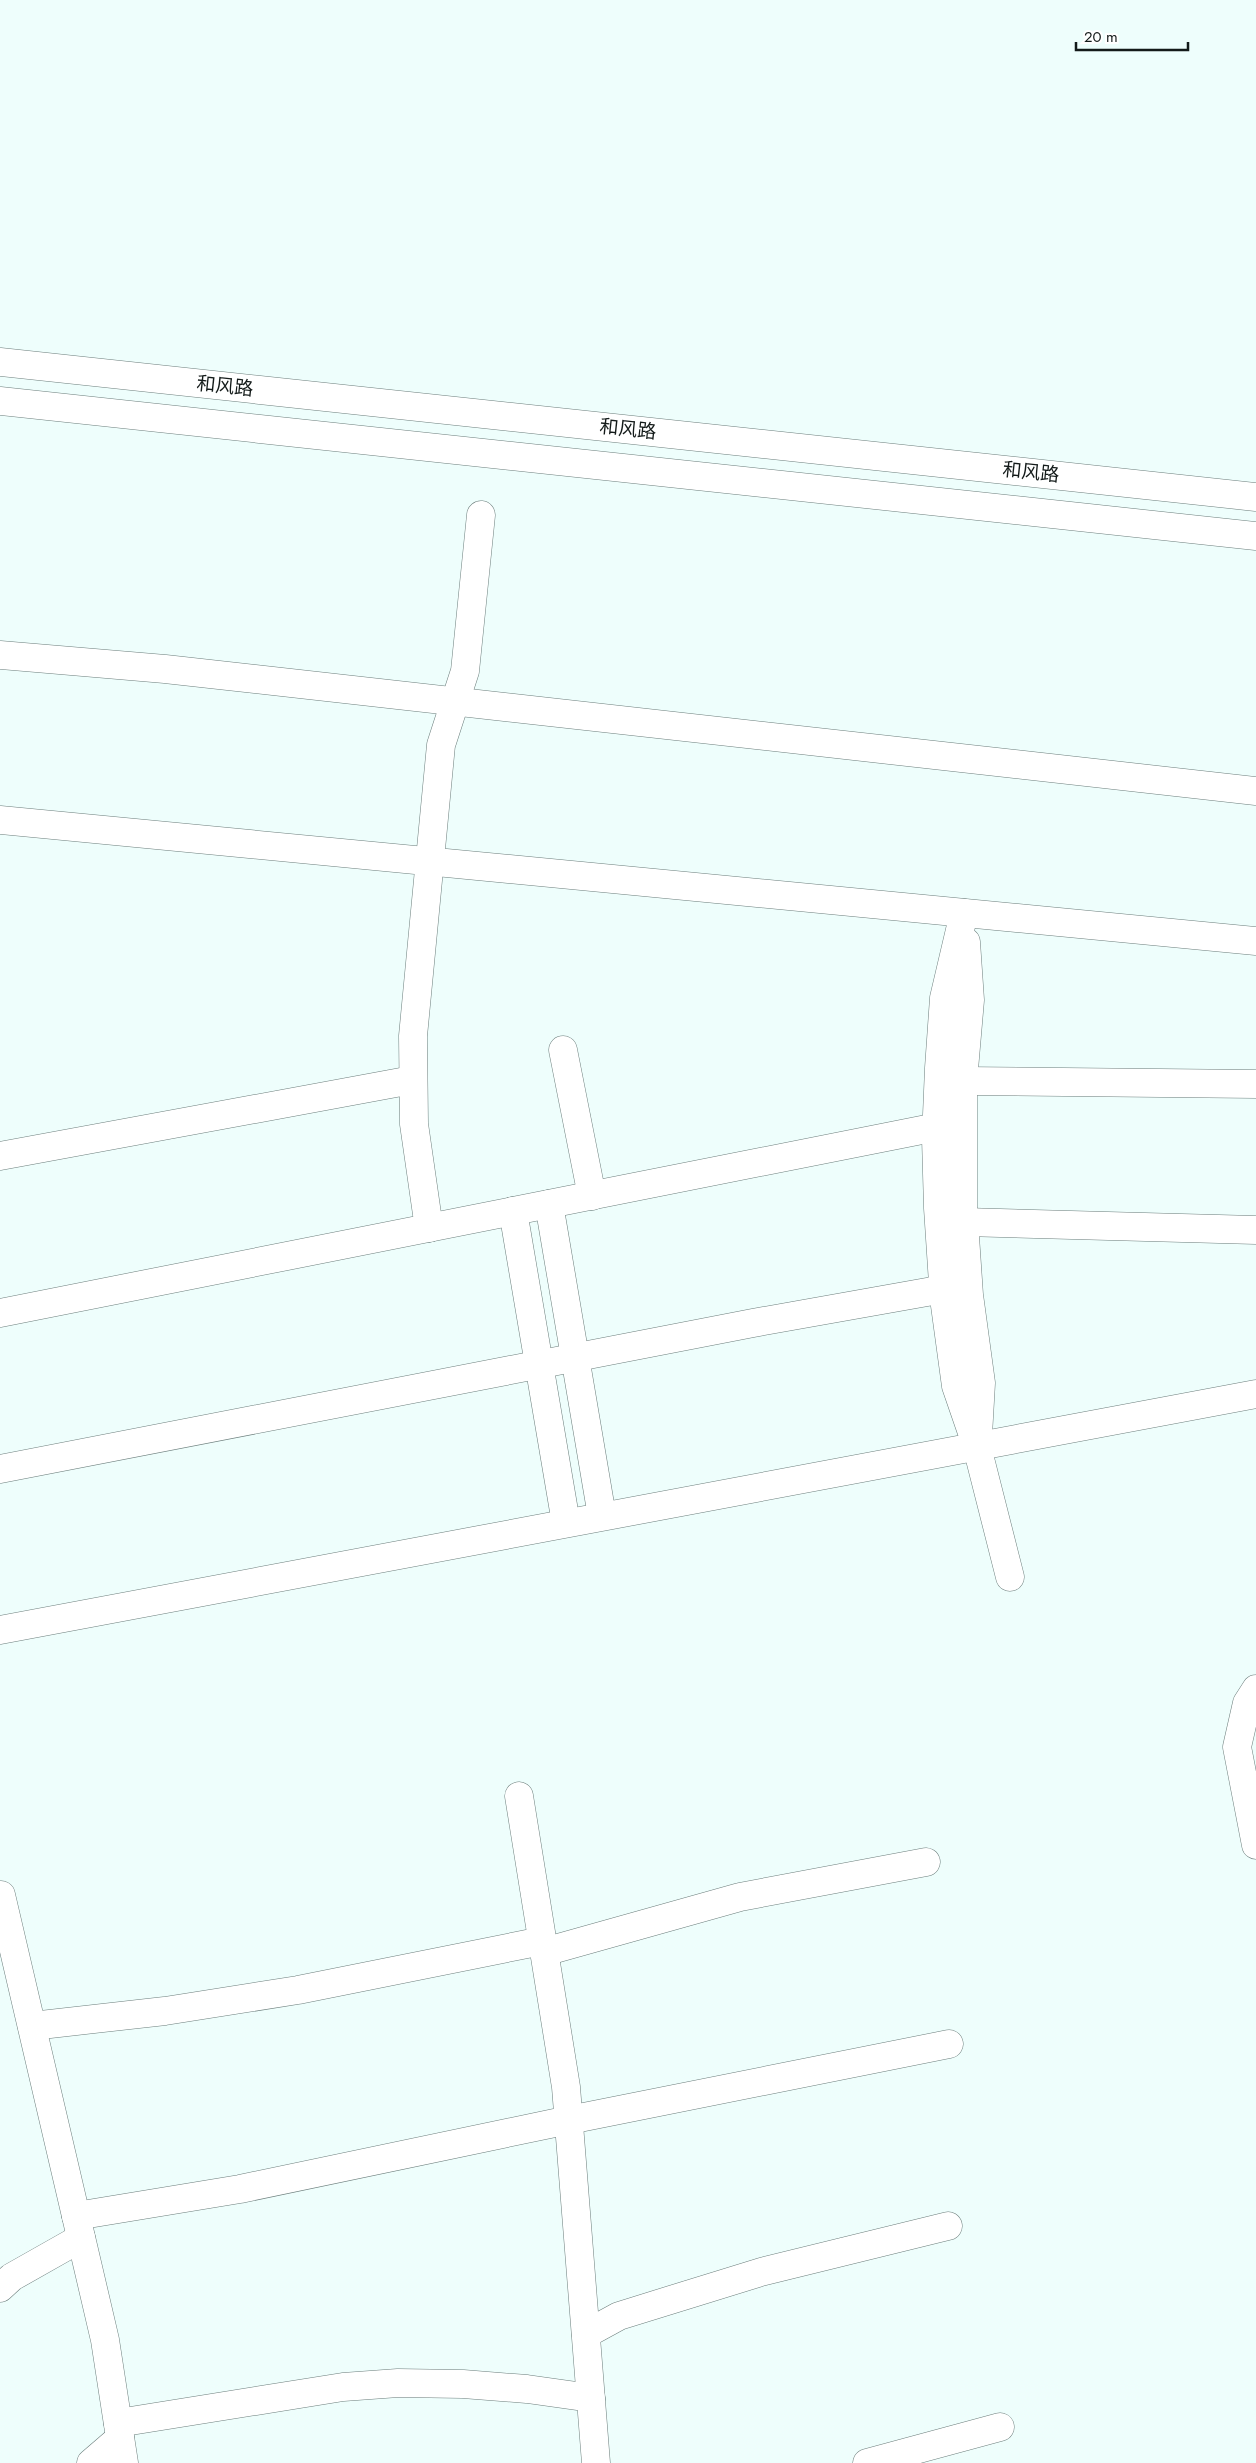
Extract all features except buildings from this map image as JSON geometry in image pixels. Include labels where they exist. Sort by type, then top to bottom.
[{"type":"street","name":"和风路","points":[[0,362],[1256,497]]},
{"type":"street","name":"和风路","points":[[0,402],[1256,536]]},
{"type":"street","points":[[429,1228],[414,1124],[413,1036],[441,745],[465,672],[481,515]]},
{"type":"street","points":[[0,655],[165,670],[1256,791]]},
{"type":"street","points":[[0,820],[1256,941]]},
{"type":"street","points":[[964,913],[970,1000],[963,1081],[950,1125],[938,1208],[944,1289],[956,1386],[977,1447],[1010,1577]]},
{"type":"street","points":[[964,913],[944,998],[938,1068],[950,1125],[964,1222],[969,1295],[981,1383],[977,1447]]},
{"type":"street","points":[[563,1050],[592,1196]]},
{"type":"street","points":[[0,1156],[412,1080]]},
{"type":"street","points":[[963,1081],[1256,1084]]},
{"type":"street","points":[[0,1313],[950,1125]]},
{"type":"street","points":[[549,1204],[602,1516]]},
{"type":"street","points":[[513,1211],[566,1523]]},
{"type":"street","points":[[964,1222],[1256,1230]]},
{"type":"street","points":[[0,1469],[944,1289]]},
{"type":"street","points":[[0,1630],[1256,1394]]},
{"type":"street","points":[[1256,1689],[1248,1703],[1237,1747],[1256,1845]]},
{"type":"street","points":[[519,1796],[566,2087],[596,2463]]},
{"type":"street","points":[[32,2026],[165,2011],[298,1990],[543,1946],[740,1896],[926,1862]]},
{"type":"street","points":[[1,1895],[105,2340],[121,2441]]},
{"type":"street","points":[[0,2288],[78,2227],[240,2189],[568,2120],[949,2044]]},
{"type":"street","points":[[586,2334],[619,2316],[761,2272],[948,2226]]},
{"type":"street","points":[[92,2463],[121,2441],[343,2387],[398,2384],[463,2384],[518,2388],[591,2398]]},
{"type":"street","points":[[867,2463],[1000,2427]]}]
